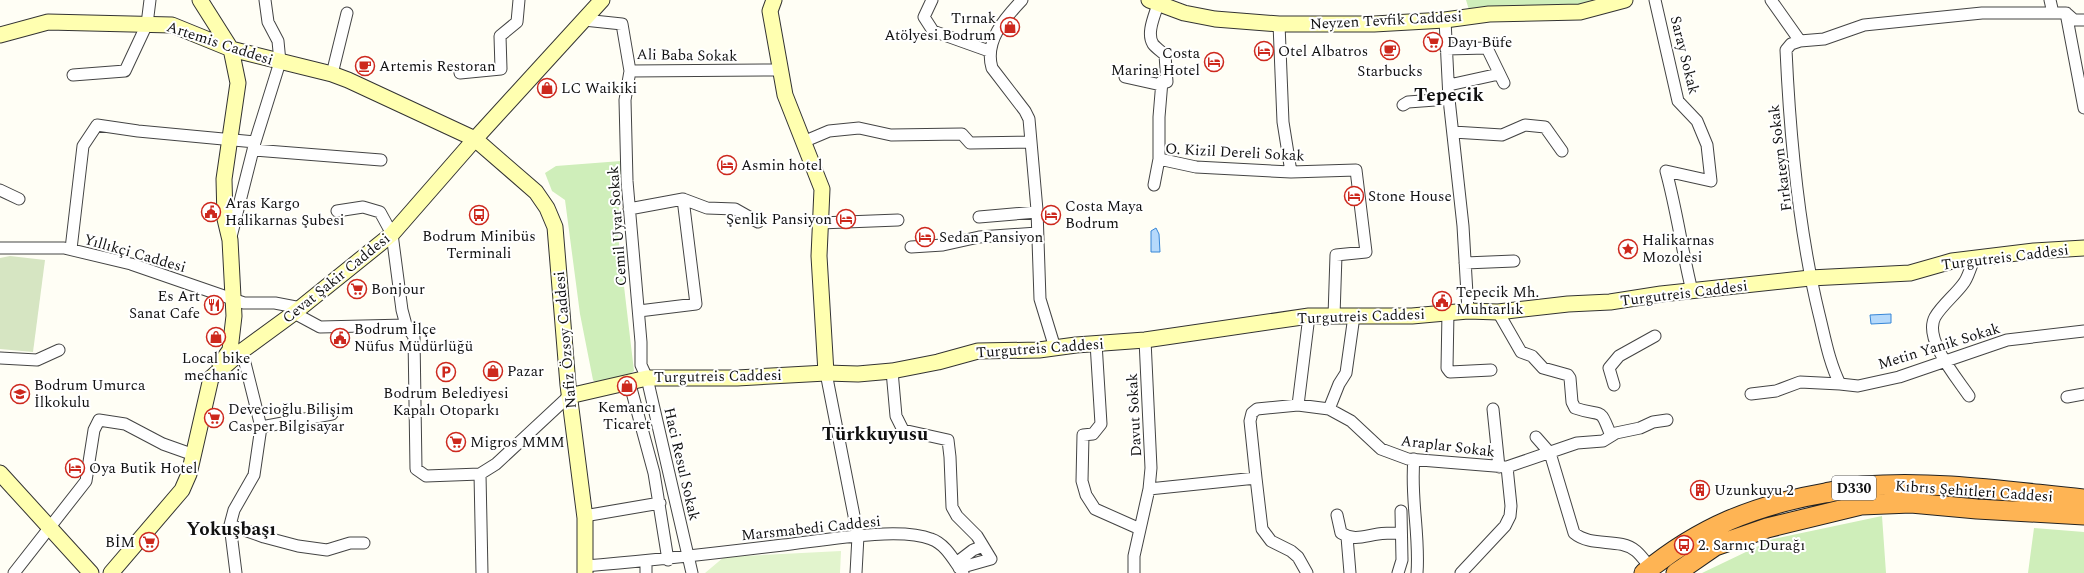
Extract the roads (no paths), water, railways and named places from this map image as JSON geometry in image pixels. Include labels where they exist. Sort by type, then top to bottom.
[{"type":"highway","name":"Kıbrıs Şehitleri Caddesi","points":[[1648,570],[1702,533],[1728,520],[1763,506],[1795,498],[1863,486],[1900,485],[1977,488],[2084,499]]},
{"type":"highway","name":"Kıbrıs Şehitleri Caddesi","points":[[1676,573],[1715,546],[1767,528],[1861,505],[1911,503],[1977,509],[2084,515]]},
{"type":"main road","points":[[111,573],[182,490],[189,474],[194,455],[211,378],[230,350],[235,300],[230,240],[225,219],[224,179],[238,83],[231,49],[200,0]]},
{"type":"main road","name":"Cevat Şakir Caddesi","points":[[211,378],[242,351],[298,311],[392,234],[474,139],[602,0]]},
{"type":"main road","points":[[774,0],[770,11],[784,95],[822,189],[819,256],[826,373]]},
{"type":"main road","name":"Neyzen Tevfik Caddesi","points":[[1153,2],[1184,13],[1215,19],[1279,24],[1374,24],[1445,20],[1489,14],[1580,12],[1625,0]]},
{"type":"main road","name":"Artemis Caddesi","points":[[0,35],[48,22],[172,24],[231,49],[332,74],[474,139]]},
{"type":"main road","name":"Nafiz Özsoy Caddesi","points":[[474,139],[536,192],[547,208],[555,227],[569,396],[584,516],[585,570]]},
{"type":"main road","name":"Turgutreis Caddesi","points":[[569,396],[647,378],[738,378],[826,373],[858,374],[892,371],[938,362],[978,351],[1039,350],[1145,340],[1309,316],[1412,316],[1468,311],[1498,312],[1568,304],[1610,302],[1810,278],[1910,273],[1952,261],[2034,251],[2084,248]]},
{"type":"main road","points":[[0,473],[91,573]]},
{"type":"street","points":[[73,75],[125,71],[147,24],[150,0]]},
{"type":"street","points":[[230,240],[254,146],[280,62],[278,41],[275,32],[268,22],[265,0]]},
{"type":"street","points":[[460,73],[502,69],[500,36],[517,22],[519,0]]},
{"type":"street","points":[[932,0],[924,17],[933,31],[989,51]]},
{"type":"street","points":[[1022,0],[1000,25],[989,51],[992,68],[1025,111],[1029,119],[1038,212],[1040,299],[1055,348]]},
{"type":"street","name":"Saray Sokak","points":[[1655,0],[1678,101],[1697,121],[1707,145],[1711,181],[1666,171],[1678,215],[1683,258],[1692,291]]},
{"type":"street","points":[[1771,0],[1800,41],[1824,39],[1864,25],[1982,13],[2066,13],[2074,20],[2084,20]]},
{"type":"street","points":[[2050,0],[2053,13]]},
{"type":"street","points":[[1153,2],[1151,29],[1153,44],[1165,55],[1167,82],[1162,81],[1161,85],[1159,159]]},
{"type":"street","points":[[332,74],[347,13]]},
{"type":"street","points":[[2066,13],[2084,108]]},
{"type":"street","name":"Ali Baba Sokak","points":[[584,20],[622,24],[630,72],[780,70]]},
{"type":"street","points":[[1445,20],[1449,99],[1465,263],[1468,311]]},
{"type":"street","points":[[1279,24],[1283,122],[1292,172]]},
{"type":"street","name":"Fırkateyn Sokak","points":[[1800,41],[1791,44],[1786,50],[1789,127],[1810,278]]},
{"type":"street","points":[[1446,48],[1487,48],[1502,78],[1449,85]]},
{"type":"street","name":"Cemil Uyar Sokak","points":[[630,72],[625,100],[629,209],[639,311],[641,365],[647,378]]},
{"type":"street","points":[[1125,77],[1161,85]]},
{"type":"street","points":[[1403,105],[1408,102],[1449,99]]},
{"type":"street","points":[[71,250],[83,146],[97,125],[138,131],[229,139],[254,146],[381,160]]},
{"type":"street","points":[[1453,132],[1502,135],[1525,125],[1545,127],[1562,151]]},
{"type":"street","points":[[803,142],[829,131],[859,128],[891,135],[962,134],[970,143],[1031,142]]},
{"type":"street","name":"O. Kizil Dereli Sokak","points":[[1154,185],[1159,159],[1196,167],[1292,172],[1356,170],[1366,252],[1336,255],[1334,316]]},
{"type":"street","points":[[0,190],[19,199]]},
{"type":"street","points":[[629,209],[683,199],[707,208],[735,209],[758,222]]},
{"type":"street","points":[[639,311],[696,304],[683,199]]},
{"type":"street","points":[[337,211],[363,207],[380,212],[392,234],[398,284],[406,325],[414,337],[416,469],[426,476],[480,474],[496,464],[569,396]]},
{"type":"street","points":[[979,217],[1038,212]]},
{"type":"street","points":[[820,224],[870,220],[898,220]]},
{"type":"street","points":[[911,247],[943,245],[979,237],[1038,233]]},
{"type":"street","name":"Yıllıkçi Caddesi","points":[[0,248],[64,248],[131,264],[244,303],[275,303],[298,311],[320,327],[406,325]]},
{"type":"street","points":[[1969,396],[1944,362],[1932,327],[1935,317],[1965,282],[1975,259]]},
{"type":"street","points":[[1465,263],[1514,260]]},
{"type":"street","points":[[1810,278],[1832,368],[1840,384]]},
{"type":"street","points":[[1448,312],[1447,368],[1450,372],[1491,370]]},
{"type":"street","points":[[1498,312],[1521,352],[1532,356],[1543,368],[1568,375],[1570,378],[1572,402],[1575,408],[1599,413],[1603,416],[1611,436]]},
{"type":"street","points":[[1298,405],[1309,316]]},
{"type":"street","points":[[1329,409],[1339,384],[1346,373],[1354,316]]},
{"type":"street","name":"Metin Yanik Sokak","points":[[1751,394],[1776,391],[1800,382],[1858,386],[1899,377],[2007,340],[2084,331]]},
{"type":"street","points":[[1614,385],[1609,368],[1619,356],[1655,336]]},
{"type":"street","name":"Davut Sokak","points":[[1145,340],[1151,468],[1149,489]]},
{"type":"street","points":[[1096,344],[1102,424],[1093,434],[1083,435],[1082,481],[1086,495],[1095,509],[1140,529]]},
{"type":"street","points":[[0,358],[37,360],[59,350]]},
{"type":"street","points":[[236,573],[230,525],[234,510],[254,475],[261,428],[242,351]]},
{"type":"street","points":[[892,371],[896,416],[903,430],[948,440],[952,507],[956,516],[977,536],[983,546],[973,550],[960,568]]},
{"type":"street","points":[[826,373],[858,536],[856,573]]},
{"type":"street","name":"Haci Resul Sokak","points":[[647,378],[687,557],[692,573]]},
{"type":"street","points":[[629,381],[660,503],[668,560]]},
{"type":"street","points":[[2067,397],[2084,394]]},
{"type":"street","name":"Araplar Sokak","points":[[1256,478],[1250,422],[1252,413],[1258,409],[1298,405],[1329,409],[1351,421],[1381,449],[1393,455],[1414,459],[1503,467],[1550,453],[1576,443],[1603,441],[1611,436],[1653,422],[1668,420]]},
{"type":"street","points":[[1461,573],[1505,526],[1510,516],[1493,409]]},
{"type":"street","points":[[261,428],[332,414]]},
{"type":"street","points":[[14,573],[86,481],[94,430],[99,420],[126,424],[163,444],[194,455]]},
{"type":"street","points":[[1536,437],[1550,453],[1574,533],[1581,539],[1590,542],[1625,546],[1636,551],[1648,570]]},
{"type":"street","points":[[1414,459],[1412,481],[1418,532],[1417,573]]},
{"type":"street","points":[[480,474],[482,573]]},
{"type":"street","points":[[1134,573],[1134,556],[1149,489],[1256,478],[1262,529],[1270,541],[1291,551],[1298,557],[1306,573]]},
{"type":"street","points":[[584,516],[660,503]]},
{"type":"street","points":[[1398,573],[1402,560],[1400,533],[1401,512]]},
{"type":"street","points":[[1337,515],[1341,533],[1348,537],[1354,538],[1378,534],[1400,533]]},
{"type":"street","points":[[230,525],[264,537],[298,546],[327,550],[350,543],[364,543]]},
{"type":"street","name":"Marsmabedi Caddesi","points":[[585,570],[646,561],[668,560],[858,536],[912,534],[931,539],[944,547],[960,568]]},
{"type":"street","points":[[1348,537],[1350,573]]},
{"type":"street","points":[[646,561],[646,573]]},
{"type":"water","points":[[1156,228],[1159,234],[1160,252],[1151,252],[1151,231]]},
{"type":"water","points":[[1891,314],[1891,323],[1871,324],[1870,315]]},
{"type":"place","name":"Tırnak Atölyesi Bodrum","points":[[1010,27]]},
{"type":"place","name":"Dayı Büfe","points":[[1433,42]]},
{"type":"place","name":"Starbucks","points":[[1390,50]]},
{"type":"place","name":"Otel Albatros","points":[[1264,51]]},
{"type":"place","name":"Costa Marina Hotel","points":[[1214,62]]},
{"type":"place","name":"Artemis Restoran","points":[[365,66]]},
{"type":"place","name":"LC Waikiki","points":[[547,88]]},
{"type":"place","name":"Asmin hotel","points":[[727,165]]},
{"type":"place","name":"Stone House","points":[[1354,196]]},
{"type":"place","name":"Aras Kargo Halikarnas Şubesi","points":[[211,212]]},
{"type":"place","name":"Bodrum Minibüs Terminali","points":[[479,215]]},
{"type":"place","name":"Costa Maya Bodrum","points":[[1051,215]]},
{"type":"place","name":"Şenlik Pansiyon","points":[[846,219]]},
{"type":"place","name":"Sedan Pansiyon","points":[[925,237]]},
{"type":"place","name":"Halikarnas Mozolesi","points":[[1628,249]]},
{"type":"place","name":"Bonjour","points":[[357,289]]},
{"type":"place","name":"Tepecik Mh. Muhtarlık","points":[[1442,301]]},
{"type":"place","name":"Es Art Sanat Cafe","points":[[214,305]]},
{"type":"place","name":"Local bike mechanic","points":[[216,337]]},
{"type":"place","name":"Bodrum İlçe Nüfus Müdürlüğü","points":[[340,338]]},
{"type":"place","name":"Pazar","points":[[493,371]]},
{"type":"place","name":"Bodrum Belediyesi Kapalı Otoparkı","points":[[446,372]]},
{"type":"place","name":"Kemancı Ticaret","points":[[627,386]]},
{"type":"place","name":"Bodrum Umurca İlkokulu","points":[[20,394]]},
{"type":"place","name":"Devecioğlu Bilişim Casper Bilgisayar","points":[[214,418]]},
{"type":"place","name":"Migros MMM","points":[[456,442]]},
{"type":"place","name":"Oya Butik Hotel","points":[[75,468]]},
{"type":"place","name":"Uzunkuyu 2","points":[[1700,490]]},
{"type":"place","name":"BİM","points":[[149,542]]},
{"type":"place","name":"2. Sarnıç Durağı","points":[[1684,545]]},
{"type":"district","name":"Tepecik","points":[[1449,94]]},
{"type":"district","name":"Türkkuyusu","points":[[875,433]]},
{"type":"district","name":"Yokuşbaşı","points":[[231,528]]}]
